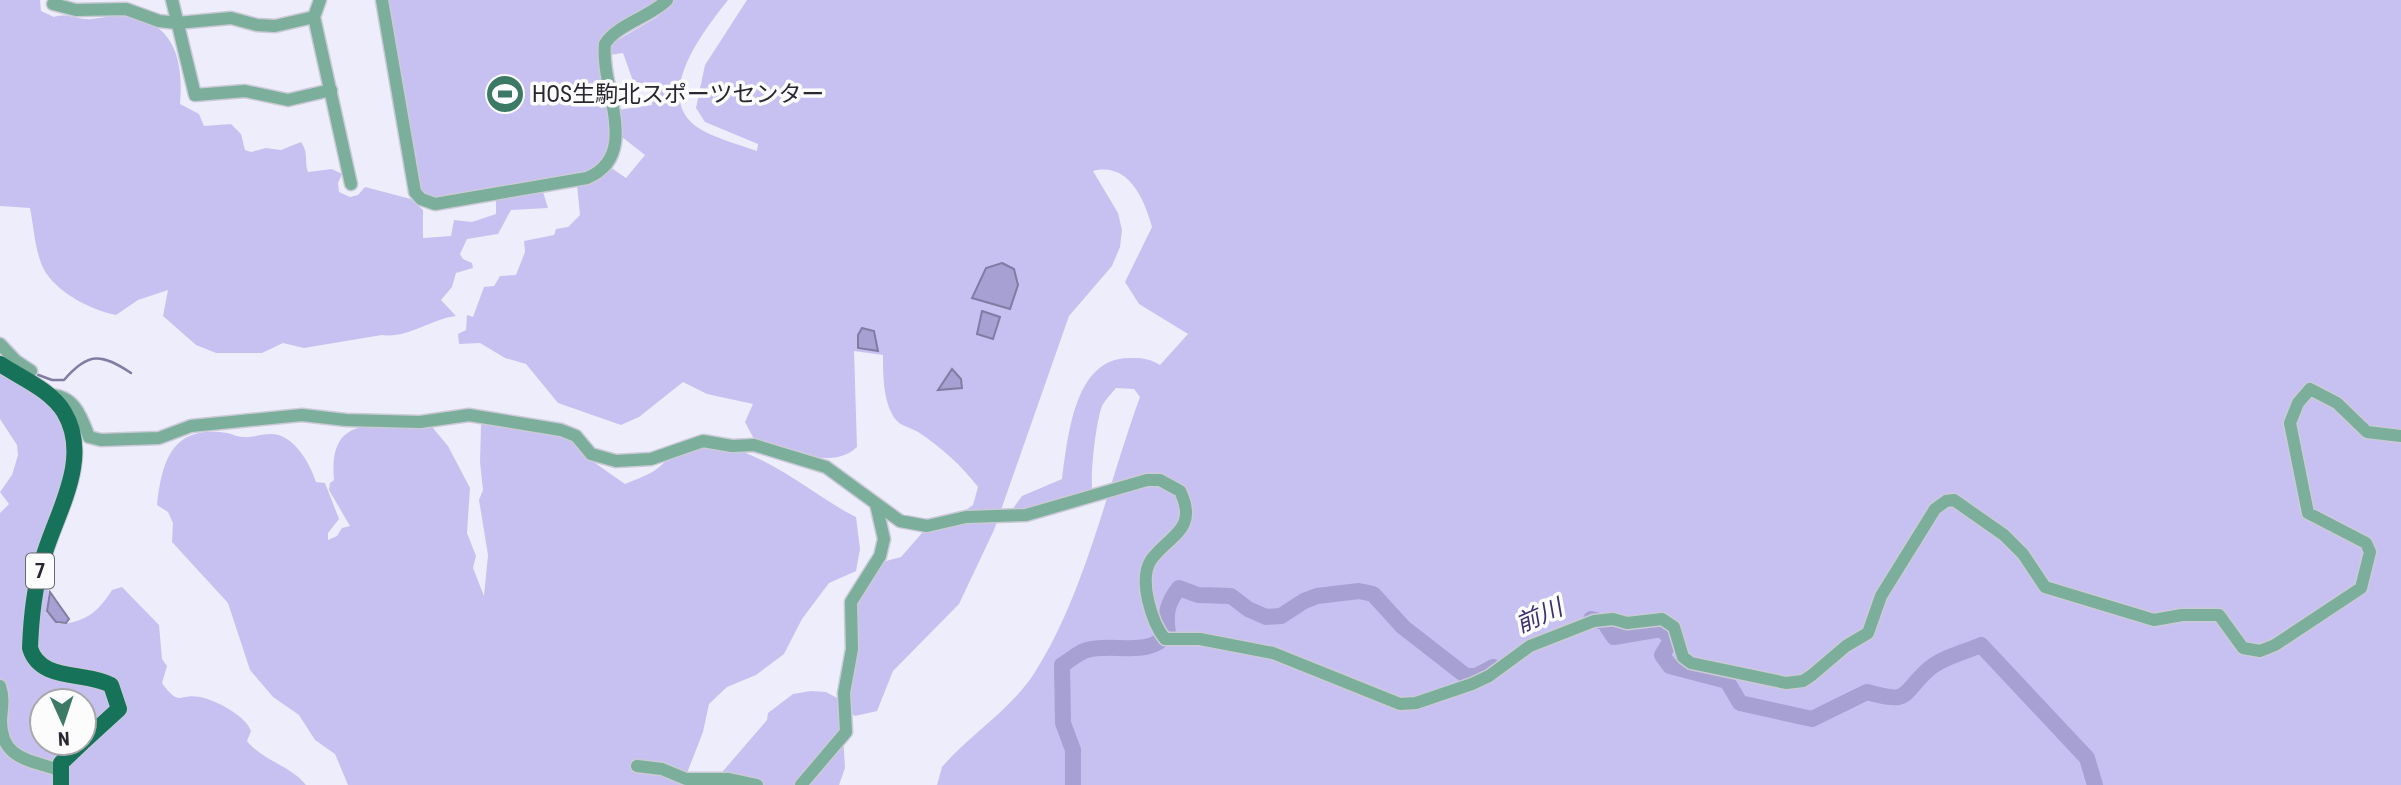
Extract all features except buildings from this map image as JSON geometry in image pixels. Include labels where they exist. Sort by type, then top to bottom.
[{"type":"main road","name":"7","points":[[0,364],[49,395],[64,411],[73,431],[74,466],[36,586],[30,648],[33,657],[52,671],[88,675],[111,685],[119,709],[98,728]]},
{"type":"main road","name":"7","points":[[60,778],[67,757]]},
{"type":"street","points":[[172,0],[195,95],[245,91],[288,100],[331,90]]},
{"type":"street","points":[[320,0],[314,17],[351,184]]},
{"type":"street","points":[[382,0],[415,191],[421,199],[435,204],[587,178],[610,162],[617,137],[604,64],[605,44],[615,33],[642,19],[667,0]]},
{"type":"street","points":[[53,4],[76,10],[126,9],[159,21],[177,23],[231,18],[257,25],[275,26],[314,17]]},
{"type":"street","points":[[0,344],[16,361],[31,371]]},
{"type":"street","points":[[49,395],[62,395],[74,405],[89,437],[101,440],[159,438],[191,426],[302,415],[346,420],[421,422],[469,415],[561,430],[576,436],[591,454],[616,461],[651,459],[703,441],[754,445],[826,467],[900,521],[927,526],[965,517],[1041,513],[1147,480],[1160,480],[1180,491],[1184,501],[1182,531],[1150,562],[1147,575],[1151,608],[1163,637],[1200,639],[1273,653],[1399,704],[1416,703],[1472,684],[1489,676],[1530,646],[1599,620],[1627,623],[1662,619],[1674,627],[1683,657],[1691,663],[1777,682],[1802,681],[1868,633],[1881,596],[1936,509],[1946,500],[1954,500],[2004,535],[2024,554],[2045,587],[2154,620],[2182,615],[2219,615],[2243,649],[2260,651],[2275,645],[2349,599],[2361,588],[2370,552],[2366,543],[2308,513],[2290,430],[2298,403],[2310,389],[2337,403],[2367,432],[2401,436]]},
{"type":"street","points":[[801,785],[846,732],[844,693],[852,649],[851,602],[880,556],[884,539],[876,505]]},
{"type":"street","points":[[0,686],[3,694],[3,740],[13,754],[60,778]]},
{"type":"street","points":[[637,766],[663,769],[686,779],[729,779],[757,785]]},
{"type":"shaded area","points":[[0,0],[40,0],[41,11],[54,17],[90,19],[119,16],[137,18],[152,24],[163,32],[177,56],[180,104],[199,114],[204,126],[231,124],[241,134],[245,150],[251,152],[266,148],[281,150],[301,142],[308,172],[332,169],[342,174],[338,183],[339,192],[350,197],[358,195],[365,187],[411,199],[423,210],[423,238],[451,236],[454,220],[472,222],[496,214],[496,199],[543,192],[548,208],[511,210],[498,234],[467,239],[460,254],[463,259],[472,263],[473,268],[456,273],[452,287],[441,300],[456,316],[410,332],[304,348],[283,343],[262,353],[216,353],[196,345],[163,316],[168,290],[138,300],[116,315],[97,309],[68,295],[46,273],[37,250],[30,208],[0,206]]},
{"type":"shaded area","name":"HOS生駒北スポーツセンター","points":[[389,0],[660,0],[602,41],[598,48],[611,140],[607,152],[596,165],[586,173],[435,199],[429,198],[419,188]]},
{"type":"shaded area","points":[[674,0],[728,0],[687,62],[679,97],[684,113],[697,127],[718,138],[757,151],[758,144],[705,122],[696,108],[705,65],[747,0],[2401,0],[2401,785],[937,785],[942,767],[1015,698],[1035,672],[1053,641],[1082,574],[1140,397],[1134,389],[1116,388],[1102,406],[1094,450],[1093,495],[1009,514],[1022,496],[1062,479],[1071,422],[1085,385],[1096,371],[1111,361],[1129,358],[1145,359],[1160,365],[1188,334],[1139,304],[1125,282],[1152,227],[1149,216],[1139,194],[1125,177],[1116,172],[1093,171],[1118,213],[1122,230],[1120,247],[1112,266],[1069,316],[994,530],[959,604],[893,671],[877,711],[855,716],[846,711],[852,607],[882,562],[901,557],[922,533],[941,528],[973,505],[978,487],[943,450],[894,418],[885,393],[883,355],[854,351],[857,447],[834,458],[821,458],[754,439],[745,422],[753,404],[707,394],[683,382],[639,417],[621,425],[558,403],[526,364],[505,358],[480,343],[459,344],[458,334],[466,330],[467,315],[473,317],[484,287],[494,286],[500,276],[516,275],[525,252],[524,241],[554,235],[556,229],[568,227],[580,215],[577,185],[613,169],[626,178],[645,155],[622,137],[618,110],[652,105],[649,85],[633,81],[623,53],[609,55],[611,44],[657,17]]},
{"type":"shaded area","points":[[1002,263],[1014,269],[1018,285],[1010,309],[972,298],[986,268]]},
{"type":"shaded area","points":[[982,311],[1000,317],[993,339],[977,334]]},
{"type":"shaded area","points":[[862,328],[874,331],[878,351],[858,348],[858,335]]},
{"type":"shaded area","points":[[952,369],[961,379],[962,388],[938,390]]},
{"type":"shaded area","points":[[0,372],[47,405],[60,418],[67,433],[68,452],[59,496],[29,578],[49,591],[46,612],[58,624],[83,619],[96,610],[112,590],[122,587],[159,625],[162,659],[167,666],[162,683],[168,691],[180,698],[193,696],[207,699],[237,714],[251,731],[247,741],[253,748],[292,772],[306,785],[0,785],[0,513],[9,504],[0,492],[12,475],[18,455],[17,445],[0,419]]},
{"type":"shaded area","points":[[484,420],[566,434],[585,456],[625,484],[654,471],[685,449],[707,445],[729,448],[774,467],[856,517],[860,549],[856,571],[829,583],[802,619],[784,654],[756,675],[727,687],[709,704],[703,732],[687,773],[689,785],[348,785],[335,754],[315,740],[299,715],[273,697],[250,670],[228,603],[172,542],[173,523],[168,512],[157,505],[167,460],[182,440],[194,434],[209,432],[239,437],[278,435],[286,438],[299,450],[310,466],[316,482],[325,483],[339,519],[328,533],[328,540],[337,536],[342,528],[350,526],[329,490],[330,483],[334,480],[334,457],[340,441],[350,431],[363,427],[379,425],[433,428],[448,446],[470,488],[467,533],[476,556],[473,568],[484,596],[488,555],[479,500],[483,490],[480,462],[481,426]]},
{"type":"shaded area","points":[[50,592],[69,619],[66,623],[56,622],[47,611]]},
{"type":"shaded area","points":[[826,692],[841,700],[845,768],[839,785],[711,785],[767,720],[768,713],[793,694]]},
{"type":"waterway","points":[[33,373],[52,380],[64,380],[80,364],[95,358],[111,362],[131,373]]},
{"type":"waterway","name":"前川","points":[[1073,785],[1073,750],[1063,723],[1062,665],[1087,650],[1141,648],[1160,641],[1168,633],[1168,609],[1179,588],[1198,595],[1231,596],[1248,609],[1266,617],[1281,616],[1317,596],[1359,591],[1373,594],[1403,627],[1466,676],[1476,676],[1493,667]]},
{"type":"waterway","name":"前川","points":[[1591,619],[1604,622],[1614,637],[1661,629],[1672,639],[1662,655],[1670,666],[1727,681],[1740,703],[1812,719],[1867,692],[1892,697],[1904,695],[1935,664],[1981,645],[2087,758],[2095,785]]},
{"type":"place","name":"HOS生駒北スポーツセンター","points":[[505,94]]}]
